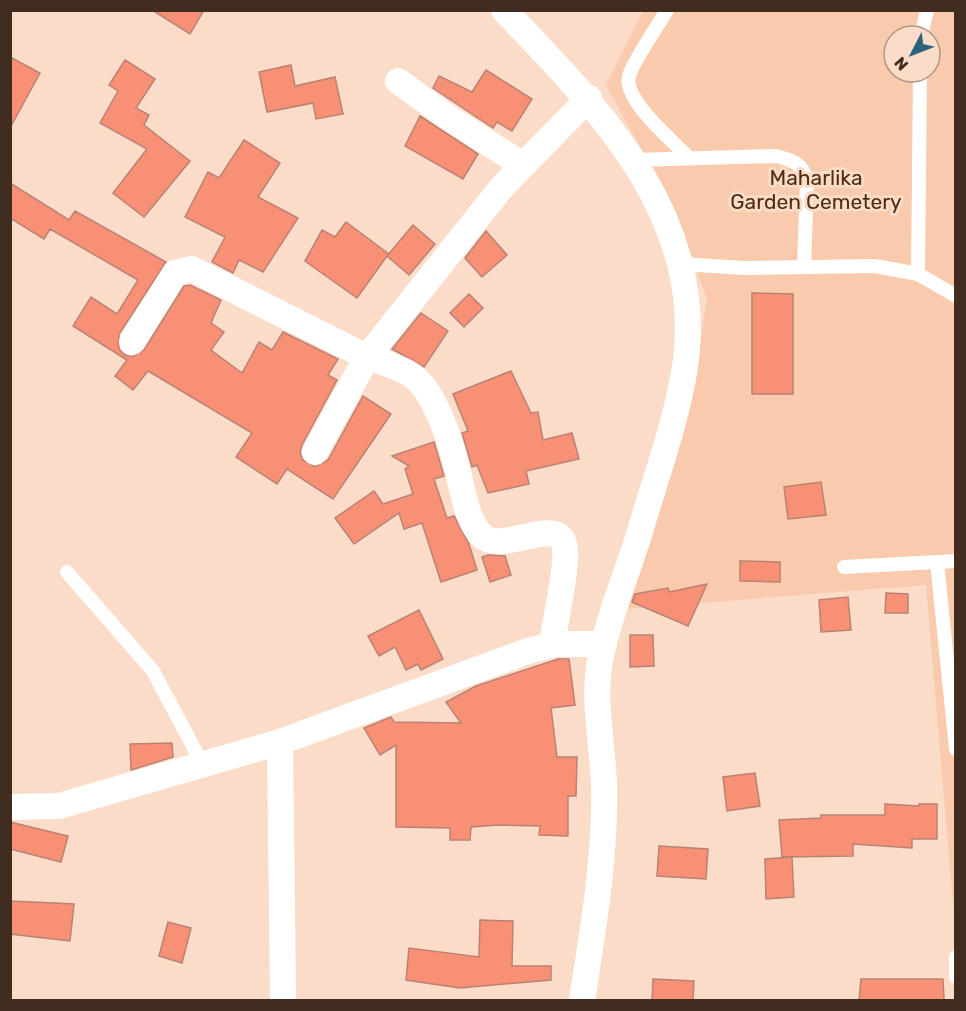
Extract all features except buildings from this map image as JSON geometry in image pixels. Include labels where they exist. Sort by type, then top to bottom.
[{"type":"street","points":[[504,10],[589,98],[633,160],[663,213],[681,264],[688,331],[684,373],[638,540],[614,604],[600,657],[598,698],[604,783],[602,858],[582,1000]]},
{"type":"street","points":[[398,81],[446,116],[523,165]]},
{"type":"street","points":[[315,452],[367,357],[502,187],[589,98]]},
{"type":"street","points":[[132,342],[175,273],[192,269],[367,357],[390,364],[412,375],[430,397],[453,450],[468,512],[481,536],[498,542],[548,533],[559,536],[564,542],[564,566],[552,645]]},
{"type":"street","points":[[10,807],[59,806],[280,742],[488,665],[552,645],[604,644]]},
{"type":"street","points":[[280,742],[283,1000]]},
{"type":"lane","points":[[667,10],[629,76],[630,91],[639,106],[688,157]]},
{"type":"lane","points":[[918,274],[920,84]]},
{"type":"lane","points":[[633,160],[776,156],[795,161],[805,172],[807,180],[804,267]]},
{"type":"lane","points":[[681,264],[744,268],[875,266],[918,274],[956,296]]},
{"type":"lane","points":[[844,567],[956,561]]},
{"type":"lane","points":[[937,562],[956,749]]},
{"type":"lane","points":[[67,572],[153,671],[203,765]]},
{"type":"lane","points":[[956,957],[956,977]]},
{"type":"green space","name":"Maharlika Garden Cemetery","points":[[643,11],[955,11],[955,927],[926,585],[626,609],[694,386],[707,299],[674,208],[606,85]]}]
